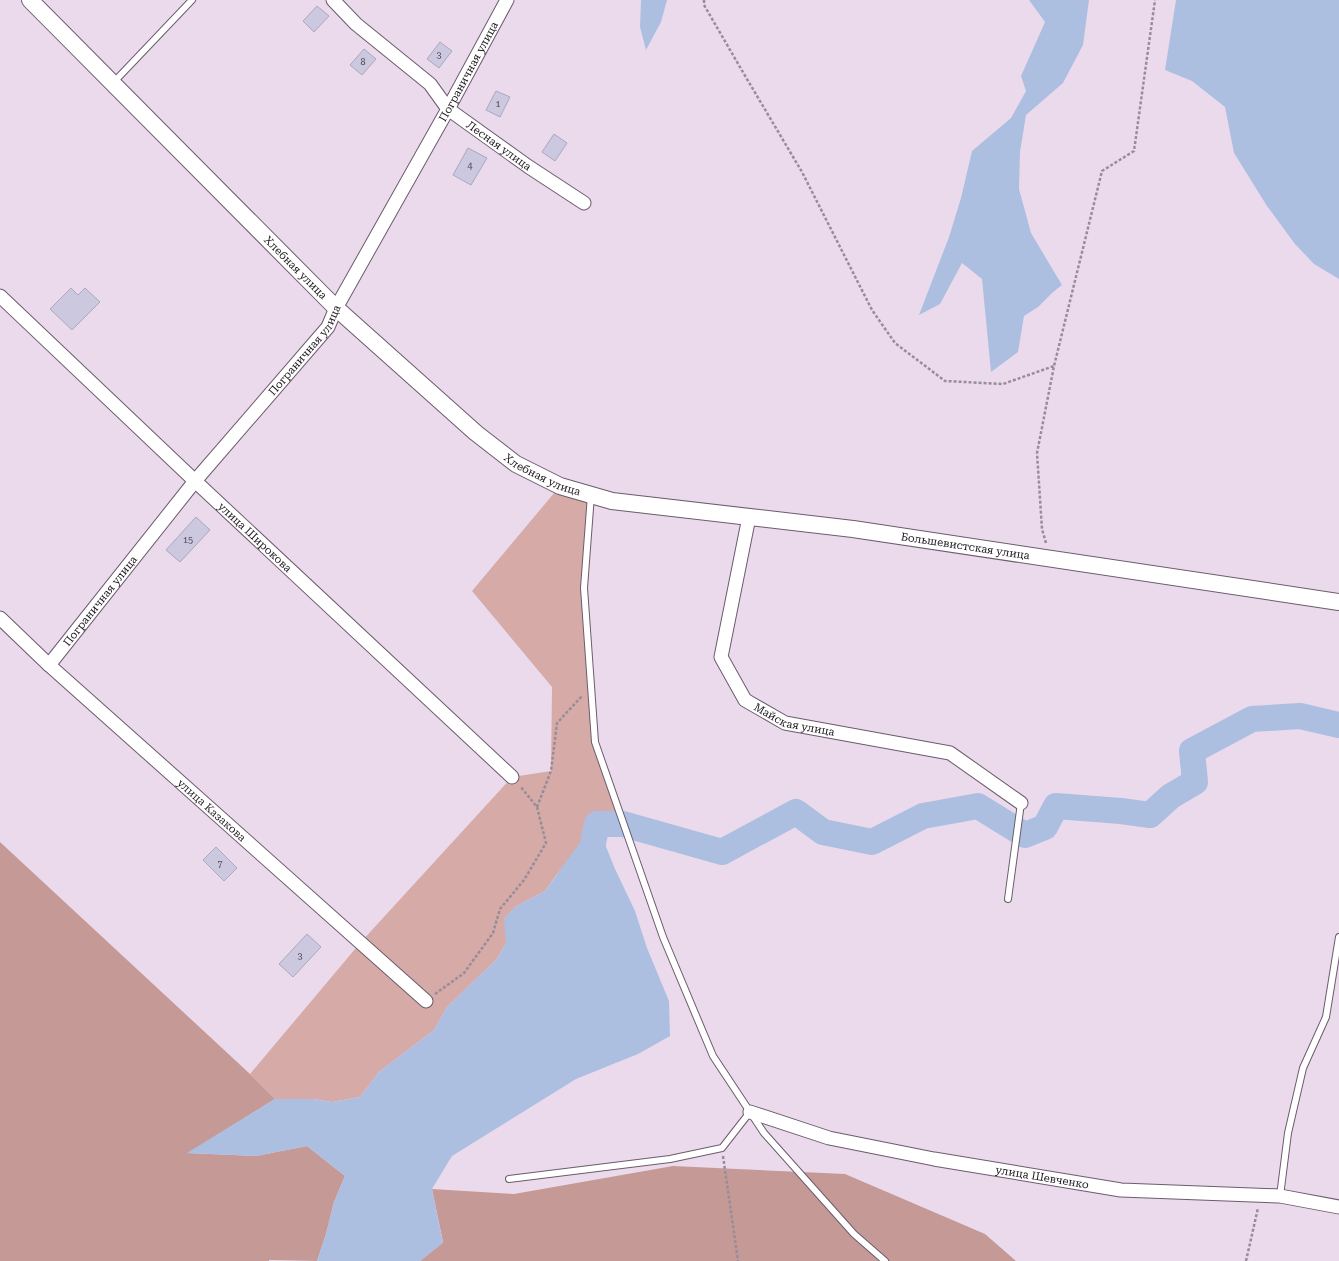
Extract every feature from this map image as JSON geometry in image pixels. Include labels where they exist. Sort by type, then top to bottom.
[{"type":"street","name":"Хлебная улица","points":[[30,0],[336,308],[476,433],[516,464],[560,486],[591,495]]},
{"type":"street","name":"Лесная улица","points":[[333,0],[356,24],[430,84],[448,109],[529,167],[584,203]]},
{"type":"street","name":"Пограничная улица","points":[[49,665],[196,482],[328,327],[336,308],[448,109],[507,0]]},
{"type":"street","name":"улица Широкова","points":[[0,296],[196,482],[512,777]]},
{"type":"street","name":"Большевистская улица","points":[[591,495],[612,501],[853,529],[1338,600]]},
{"type":"street","name":"Майская улица","points":[[749,517],[721,657],[745,700],[785,723],[950,753],[1021,803]]},
{"type":"street","name":"улица Казакова","points":[[0,618],[49,665],[426,1001]]},
{"type":"street","name":"улица Шевченко","points":[[750,1112],[829,1138],[934,1159],[1121,1190],[1280,1196],[1339,1207]]},
{"type":"lane","points":[[112,84],[192,0]]},
{"type":"lane","points":[[591,495],[584,588],[595,742],[663,937],[713,1056],[764,1133],[854,1234],[885,1261]]},
{"type":"lane","points":[[1008,899],[1021,803]]},
{"type":"lane","points":[[1280,1196],[1288,1133],[1303,1068],[1326,1017],[1339,937]]},
{"type":"lane","points":[[509,1180],[670,1159],[722,1148],[750,1112]]},
{"type":"path","points":[[704,0],[704,5],[802,172],[872,310],[895,343],[945,381],[1003,384],[1054,366]]},
{"type":"path","points":[[1051,558],[1042,529],[1037,453],[1054,366],[1102,171],[1134,151],[1155,0]]},
{"type":"path","points":[[537,807],[551,771],[557,723],[591,687]]},
{"type":"path","points":[[426,1001],[464,973],[493,933],[500,908],[524,880],[546,843],[537,807],[512,777]]},
{"type":"path","points":[[722,1148],[738,1261]]},
{"type":"path","points":[[1246,1261],[1260,1195]]},
{"type":"shaded area","points":[[560,486],[591,495],[584,588],[595,741],[623,824],[597,824],[545,891],[515,907],[506,943],[497,959],[447,1007],[434,1030],[379,1072],[360,1097],[332,1102],[313,1099],[275,1099],[250,1074],[361,942],[512,777],[551,771],[552,687],[472,591]]},
{"type":"shaded area","points":[[0,842],[275,1099],[188,1153],[256,1156],[307,1146],[345,1176],[334,1202],[317,1261],[0,1261]]},
{"type":"shaded area","points":[[673,1166],[845,1174],[985,1234],[1016,1261],[420,1261],[443,1242],[432,1189],[514,1194]]},
{"type":"water","points":[[641,0],[667,0],[661,22],[646,50],[640,27]]},
{"type":"water","points":[[1029,0],[1089,0],[1083,45],[1063,83],[1026,115],[1020,152],[1019,189],[1031,233],[1062,285],[1038,307],[1024,316],[1018,352],[991,372],[982,279],[962,263],[940,304],[919,315],[949,237],[961,198],[972,151],[1011,118],[1026,91],[1021,76],[1045,22]]},
{"type":"water","points":[[1176,0],[1339,0],[1339,279],[1314,264],[1295,244],[1267,206],[1234,153],[1225,107],[1192,81],[1165,70]]},
{"type":"water","points":[[597,824],[615,869],[635,911],[647,948],[669,1001],[670,1036],[638,1054],[576,1079],[452,1156],[432,1189],[443,1243],[420,1261],[317,1261],[334,1202],[345,1176],[307,1146],[256,1156],[187,1153],[275,1099],[313,1099],[332,1102],[360,1097],[379,1072],[434,1030],[447,1007],[497,959],[506,943],[504,918],[515,907],[545,891],[579,844]]},
{"type":"building","points":[[317,6],[329,16],[314,32],[303,21]]},
{"type":"building","points":[[440,42],[452,51],[439,68],[427,59]]},
{"type":"building","points":[[364,49],[376,59],[362,75],[350,65]]},
{"type":"building","points":[[496,91],[510,97],[500,117],[486,110]]},
{"type":"building","points":[[554,134],[567,143],[555,161],[542,152]]},
{"type":"building","points":[[468,148],[487,158],[471,185],[453,175]]},
{"type":"building","points":[[71,288],[78,295],[85,288],[100,302],[72,330],[50,309]]},
{"type":"building","points":[[196,517],[210,530],[180,562],[166,550]]},
{"type":"building","points":[[216,847],[237,868],[224,881],[203,860]]},
{"type":"building","points":[[307,934],[321,947],[293,977],[279,964]]},
{"type":"waterway","points":[[590,857],[597,824],[623,824],[722,852],[796,812],[823,832],[872,842],[923,816],[978,806],[1025,835],[1045,827],[1056,806],[1121,811],[1150,815],[1171,796],[1195,782],[1192,751],[1252,719],[1300,716],[1339,725]]}]
